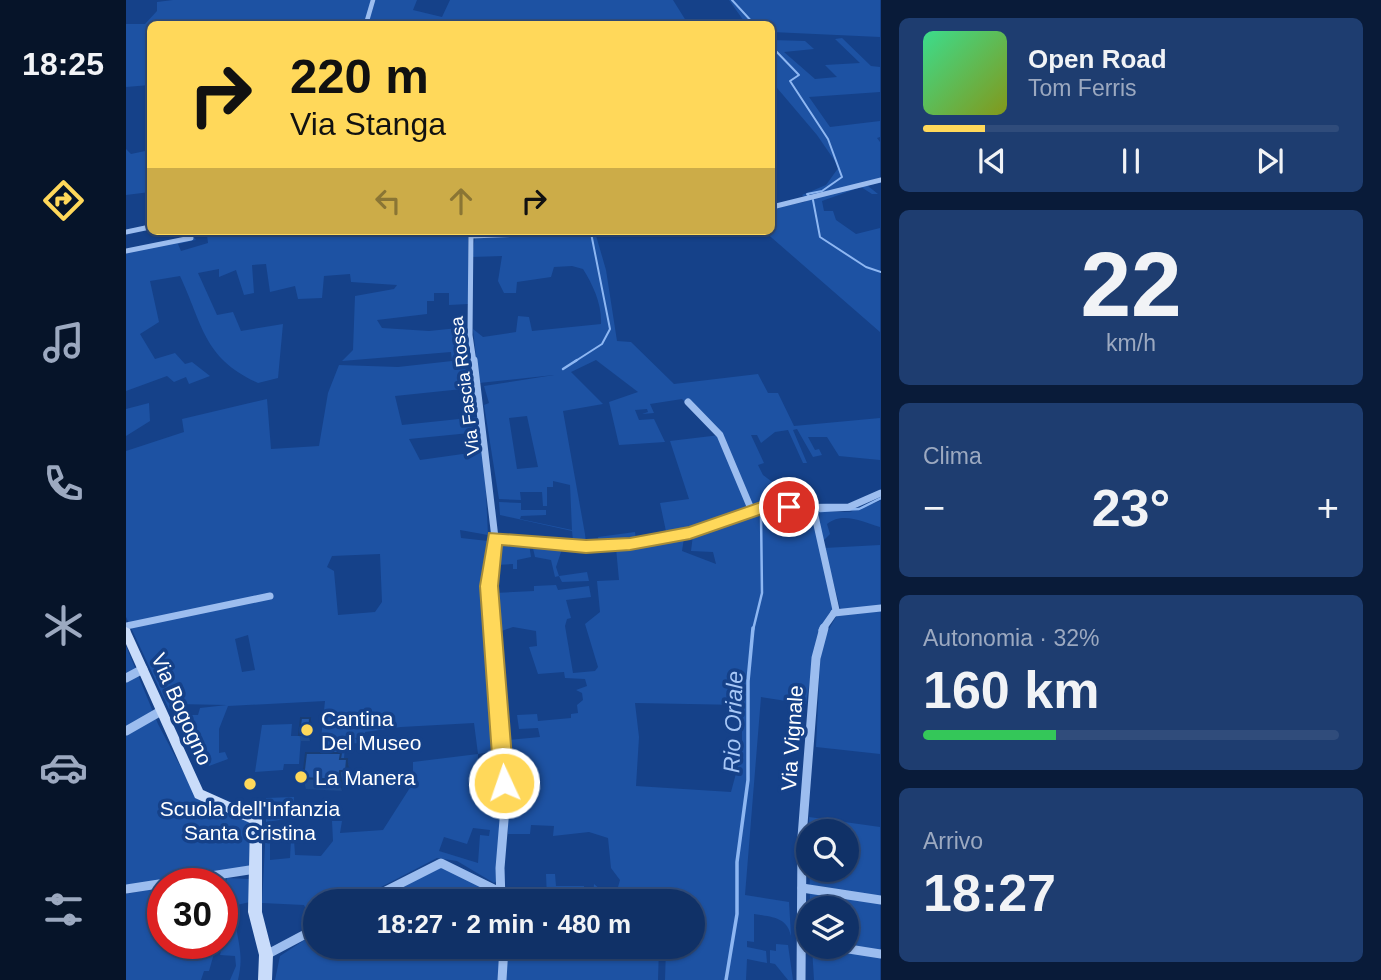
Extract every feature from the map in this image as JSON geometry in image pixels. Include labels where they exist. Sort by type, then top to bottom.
[{"type":"main road","name":"Via Bogogno","points":[[126,632],[199,794],[256,820],[256,869]]},
{"type":"main road","points":[[256,869],[256,912],[266,955],[265,980]]},
{"type":"street","points":[[367,21],[373,0]]},
{"type":"street","points":[[775,206],[880,180]]},
{"type":"street","points":[[126,232],[147,228]]},
{"type":"street","name":"Via Fascia Rossa","points":[[471,235],[470,335],[487,452],[495,538],[489,586],[506,796],[500,889]]},
{"type":"street","points":[[126,251],[191,238]]},
{"type":"street","points":[[688,402],[720,435],[752,511]]},
{"type":"street","points":[[495,538],[586,547],[630,544],[690,533],[752,511],[849,507],[880,493]]},
{"type":"street","points":[[813,507],[836,610],[834,613],[880,608]]},
{"type":"street","points":[[126,626],[270,596]]},
{"type":"street","name":"Via Vignale","points":[[802,896],[816,658],[821,632],[834,613]]},
{"type":"street","points":[[126,678],[143,668]]},
{"type":"street","points":[[126,732],[161,711]]},
{"type":"street","points":[[390,889],[441,863],[486,889]]},
{"type":"street","points":[[126,889],[256,869]]},
{"type":"street","points":[[802,888],[880,900]]},
{"type":"street","points":[[266,955],[303,935]]},
{"type":"street","points":[[859,951],[880,954]]},
{"type":"street","points":[[502,980],[503,959]]},
{"type":"street","name":"Via Vignale","points":[[802,980],[803,959]]},
{"type":"shaded area","points":[[417,0],[413,10],[442,17],[450,0],[673,0],[686,21],[148,21],[157,11],[157,2]]},
{"type":"shaded area","points":[[729,0],[880,0],[880,37],[775,32],[775,21],[744,21]]},
{"type":"shaded area","points":[[147,22],[147,85],[126,87],[126,24]]},
{"type":"shaded area","points":[[842,38],[871,66],[880,67],[880,92],[809,97],[830,127],[880,121],[880,137],[877,138],[880,142],[880,178],[863,182],[878,194],[872,194],[861,187],[822,201],[824,211],[833,211],[836,220],[856,234],[880,228],[880,332],[769,235],[775,235],[775,207],[805,202],[807,199],[802,195],[826,185],[839,167],[817,135],[775,86],[775,40],[805,41],[814,49],[784,52],[815,79],[837,77],[825,65],[860,63],[835,39]]},
{"type":"shaded area","points":[[126,149],[131,154],[147,151],[147,192],[126,195]]},
{"type":"shaded area","points":[[207,235],[468,235],[468,304],[449,305],[449,293],[434,293],[434,301],[427,301],[427,314],[377,320],[382,328],[429,331],[468,327],[472,388],[395,396],[402,425],[478,417],[480,432],[409,439],[420,460],[484,451],[488,535],[460,530],[461,538],[488,541],[486,598],[499,751],[478,754],[474,723],[365,732],[365,737],[355,738],[360,743],[345,744],[344,759],[319,758],[325,701],[228,706],[219,729],[219,753],[225,752],[228,759],[209,766],[185,715],[198,715],[200,708],[227,705],[176,704],[169,709],[126,617],[126,451],[184,432],[182,419],[267,399],[271,449],[319,446],[328,393],[339,365],[398,367],[452,361],[451,352],[342,361],[353,350],[355,296],[394,289],[397,285],[351,282],[350,274],[324,276],[322,298],[298,299],[295,286],[270,292],[266,264],[252,265],[254,293],[244,295],[236,270],[219,277],[219,269],[198,273],[217,315],[233,312],[241,331],[283,324],[278,378],[258,383],[226,363],[215,351],[200,325],[180,276],[150,281],[159,322],[140,334],[155,359],[175,353],[185,364],[192,362],[210,376],[189,384],[186,377],[174,382],[167,376],[126,391],[126,250],[194,237],[196,240],[178,244],[181,251],[208,243]],"holes":[[[380,554],[382,602],[375,612],[338,615],[334,571],[327,567],[332,556]],[[248,635],[255,670],[242,672],[235,639]]]},
{"type":"shaded area","points":[[596,235],[606,270],[617,341],[631,342],[674,384],[758,374],[768,393],[778,393],[794,426],[880,418],[880,460],[839,456],[827,437],[808,437],[815,450],[819,449],[822,455],[813,457],[797,429],[793,430],[807,463],[803,463],[788,430],[775,432],[761,443],[757,435],[751,435],[764,463],[758,465],[763,475],[775,484],[784,505],[750,509],[667,536],[660,503],[689,499],[670,441],[720,435],[682,399],[650,404],[654,413],[642,414],[648,412],[647,409],[635,410],[639,420],[654,419],[665,442],[619,445],[609,402],[638,392],[596,360],[571,372],[603,404],[563,411],[586,543],[573,541],[572,531],[500,515],[499,502],[521,503],[521,510],[546,510],[546,515],[521,516],[520,519],[572,530],[570,485],[553,481],[553,487],[547,487],[547,506],[543,506],[542,492],[520,492],[521,500],[499,499],[484,405],[489,403],[484,386],[554,375],[479,383],[473,329],[483,337],[516,332],[518,316],[529,317],[532,331],[601,324],[600,309],[583,269],[572,266],[554,267],[551,277],[517,282],[516,293],[504,293],[498,281],[502,256],[472,257],[475,237]],"holes":[[[527,416],[538,467],[517,469],[509,418]]]},
{"type":"shaded area","points":[[149,403],[150,421],[126,436],[126,409]]},
{"type":"shaded area","points":[[880,501],[880,527],[840,518],[827,524],[830,534],[823,541],[816,512],[850,512]]},
{"type":"shaded area","points":[[808,508],[811,511],[833,609],[817,637],[806,704],[761,697],[745,895],[789,902],[791,936],[783,921],[754,914],[754,942],[747,941],[747,947],[766,951],[767,963],[747,959],[746,980],[665,980],[666,959],[705,959],[705,889],[612,889],[618,887],[620,880],[611,868],[608,838],[589,832],[553,836],[554,826],[531,825],[530,834],[508,834],[508,804],[512,801],[530,802],[530,792],[513,792],[509,785],[508,740],[540,737],[538,728],[519,729],[517,715],[537,714],[538,721],[571,718],[571,714],[578,713],[577,705],[583,700],[582,693],[576,690],[587,686],[585,679],[565,678],[564,672],[538,674],[529,647],[537,646],[536,631],[513,627],[496,633],[495,593],[534,591],[534,586],[556,585],[558,590],[589,586],[591,597],[566,600],[571,618],[567,619],[565,626],[573,673],[595,671],[598,667],[585,624],[600,612],[597,581],[619,580],[616,548],[633,546],[599,543],[598,537],[635,532],[637,546],[684,538],[682,551],[716,564],[713,552],[691,551],[693,535],[759,511]],"holes":[[[635,703],[742,705],[742,751],[731,792],[636,786],[639,737]]]},
{"type":"shaded area","points":[[506,542],[529,544],[531,557],[517,560],[517,569],[513,569],[513,564],[496,565],[497,549]]},
{"type":"shaded area","points":[[532,544],[562,549],[556,567],[559,576],[555,577],[551,560],[535,557]]},
{"type":"shaded area","points":[[880,545],[880,606],[841,611],[824,548]]},
{"type":"shaded area","points":[[587,572],[589,581],[562,582],[559,576]]},
{"type":"shaded area","points":[[880,611],[880,754],[816,747],[821,643],[837,615]]},
{"type":"shaded area","points":[[126,646],[158,724],[197,798],[251,823],[250,866],[147,868],[147,883],[126,887]]},
{"type":"shaded area","points":[[292,724],[291,736],[301,736],[299,764],[284,764],[283,770],[255,772],[262,725]]},
{"type":"shaded area","points":[[478,754],[478,775],[506,775],[500,879],[494,883],[457,861],[437,858],[377,889],[303,889],[303,905],[262,903],[266,827],[270,830],[270,860],[290,858],[291,839],[294,839],[295,855],[321,856],[333,841],[332,821],[342,821],[340,833],[383,830],[413,783],[413,762]],"holes":[[[473,828],[490,830],[489,836],[480,835],[478,863],[439,851],[444,837],[467,844]]]},
{"type":"shaded area","points":[[294,797],[293,818],[266,822],[266,798]]},
{"type":"shaded area","points":[[859,824],[880,827],[880,980],[814,980],[813,959],[859,959],[859,896],[810,896],[810,882],[859,882]]},
{"type":"shaded area","points":[[435,866],[453,869],[485,889],[396,889]]},
{"type":"shaded area","points":[[546,874],[555,874],[556,886],[584,886],[584,889],[547,889]]},
{"type":"shaded area","points":[[238,878],[249,879],[250,902],[238,905]]},
{"type":"shaded area","points":[[147,890],[147,959],[212,959],[209,971],[204,971],[201,980],[126,980],[126,894]]},
{"type":"shaded area","points":[[238,938],[241,962],[238,980],[230,980],[236,966]]},
{"type":"shaded area","points":[[303,941],[303,959],[499,959],[498,980],[275,980],[280,956]]},
{"type":"shaded area","points":[[776,944],[788,945],[793,980],[788,980],[775,964],[770,963],[770,950],[776,951]]},
{"type":"shaded area","points":[[507,959],[659,959],[658,980],[506,980]]},
{"type":"building","points":[[301,718],[310,718],[309,735],[299,735]]},
{"type":"building","points":[[306,753],[341,753],[340,759],[347,759],[346,771],[340,771],[339,780],[303,778]]},
{"type":"building","points":[[513,786],[531,787],[530,796],[513,796]]},
{"type":"waterway","points":[[732,0],[751,21]]},
{"type":"waterway","points":[[775,50],[799,75],[790,81],[828,139],[842,177],[822,191],[807,194],[809,196]]},
{"type":"waterway","points":[[813,200],[820,237],[866,267],[881,272]]},
{"type":"waterway","points":[[574,362],[602,344],[610,329],[591,235]]},
{"type":"waterway","points":[[563,369],[577,360]]},
{"type":"waterway","name":"Rio Oriale","points":[[820,511],[859,509],[881,498]]},
{"type":"waterway","name":"Rio Oriale","points":[[753,630],[762,593],[761,513],[809,511]]},
{"type":"waterway","name":"Rio Oriale","points":[[726,980],[737,914],[737,862],[748,780],[748,681],[753,628]]},
{"type":"place","name":"Cantina Del Museo","points":[[307,730]]},
{"type":"place","name":"La Manera","points":[[301,777]]},
{"type":"place","name":"Scuola dell'Infanzia Santa Cristina","points":[[250,784]]},
{"type":"route","points":[[504,783],[489,586],[495,538],[586,547],[630,544],[690,533],[761,508],[789,507]]}]
